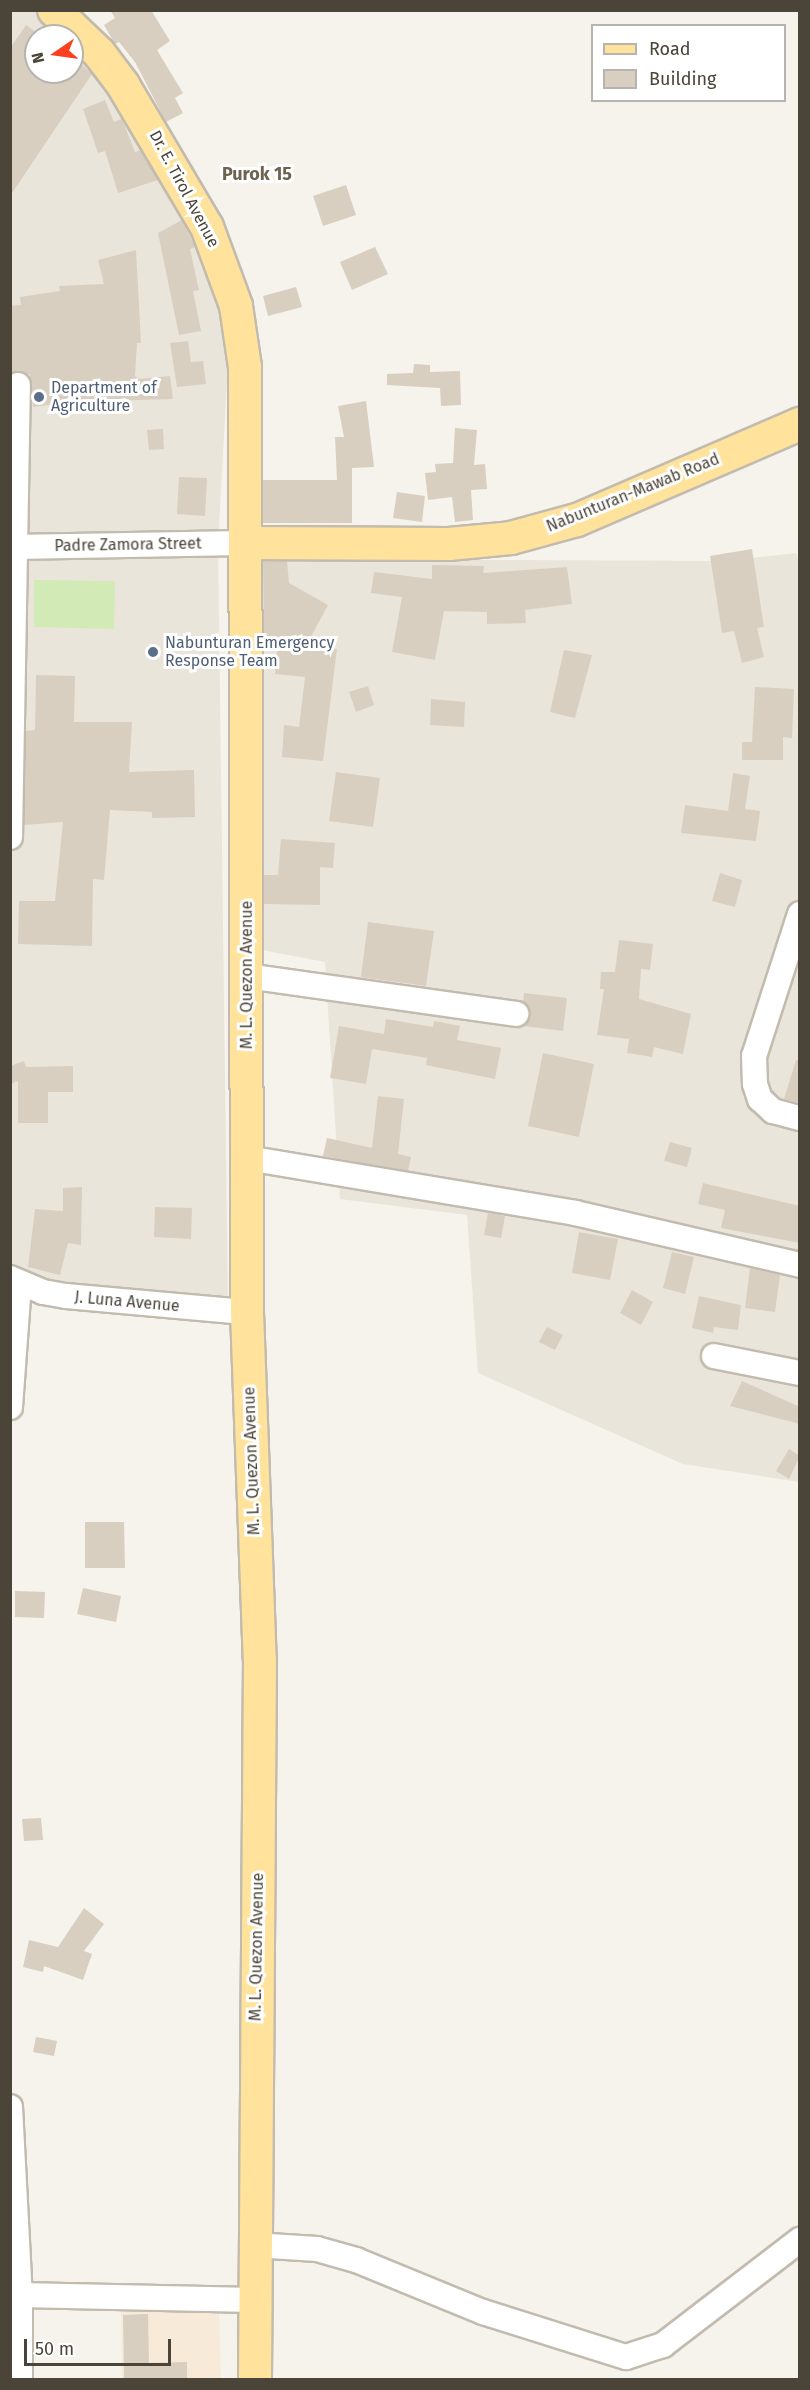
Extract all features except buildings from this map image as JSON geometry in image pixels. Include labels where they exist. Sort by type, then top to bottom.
[{"type":"main road","name":"Dr. E. Tirol Avenue","points":[[54,10],[99,53],[123,85],[188,191],[222,262],[236,306],[245,367],[246,543]]},
{"type":"main road","name":"Nabunturan-Mawab Road","points":[[246,543],[448,544],[511,538],[577,519],[800,424]]},
{"type":"main road","name":"M. L. Quezon Avenue","points":[[246,543],[247,1312],[260,1660],[254,2245],[255,2379]]},
{"type":"street","points":[[10,837],[12,547],[18,385]]},
{"type":"street","name":"Padre Zamora Street","points":[[12,547],[246,543]]},
{"type":"street","points":[[800,914],[754,1056],[755,1084],[760,1099],[773,1111],[800,1118]]},
{"type":"street","points":[[247,976],[516,1014]]},
{"type":"street","points":[[247,1158],[575,1213],[800,1265]]},
{"type":"street","points":[[10,1407],[15,1281]]},
{"type":"street","name":"J. Luna Avenue","points":[[15,1281],[66,1296],[247,1312]]},
{"type":"street","points":[[714,1356],[800,1373]]},
{"type":"street","points":[[10,2107],[20,2295],[20,2379]]},
{"type":"street","points":[[254,2245],[317,2250],[356,2260],[483,2312],[626,2357],[663,2345],[800,2240]]},
{"type":"street","points":[[20,2295],[254,2300]]},
{"type":"shaded area","points":[[34,10],[59,24],[24,24],[24,84],[84,84],[84,38],[98,46],[232,293],[218,542],[228,1309],[11,1287],[10,11]]},
{"type":"shaded area","points":[[796,553],[800,565],[799,1482],[683,1464],[478,1373],[467,1215],[340,1199],[325,962],[252,948],[261,559],[725,561]]},
{"type":"shaded area","points":[[219,2311],[221,2379],[122,2379],[121,2312]]},
{"type":"green space","points":[[34,580],[115,581],[114,629],[34,627]]},
{"type":"place","name":"Department of Agriculture","points":[[39,397]]},
{"type":"place","name":"Nabunturan Emergency Response Team","points":[[153,652]]},
{"type":"district","name":"Purok 15","points":[[257,174]]}]
